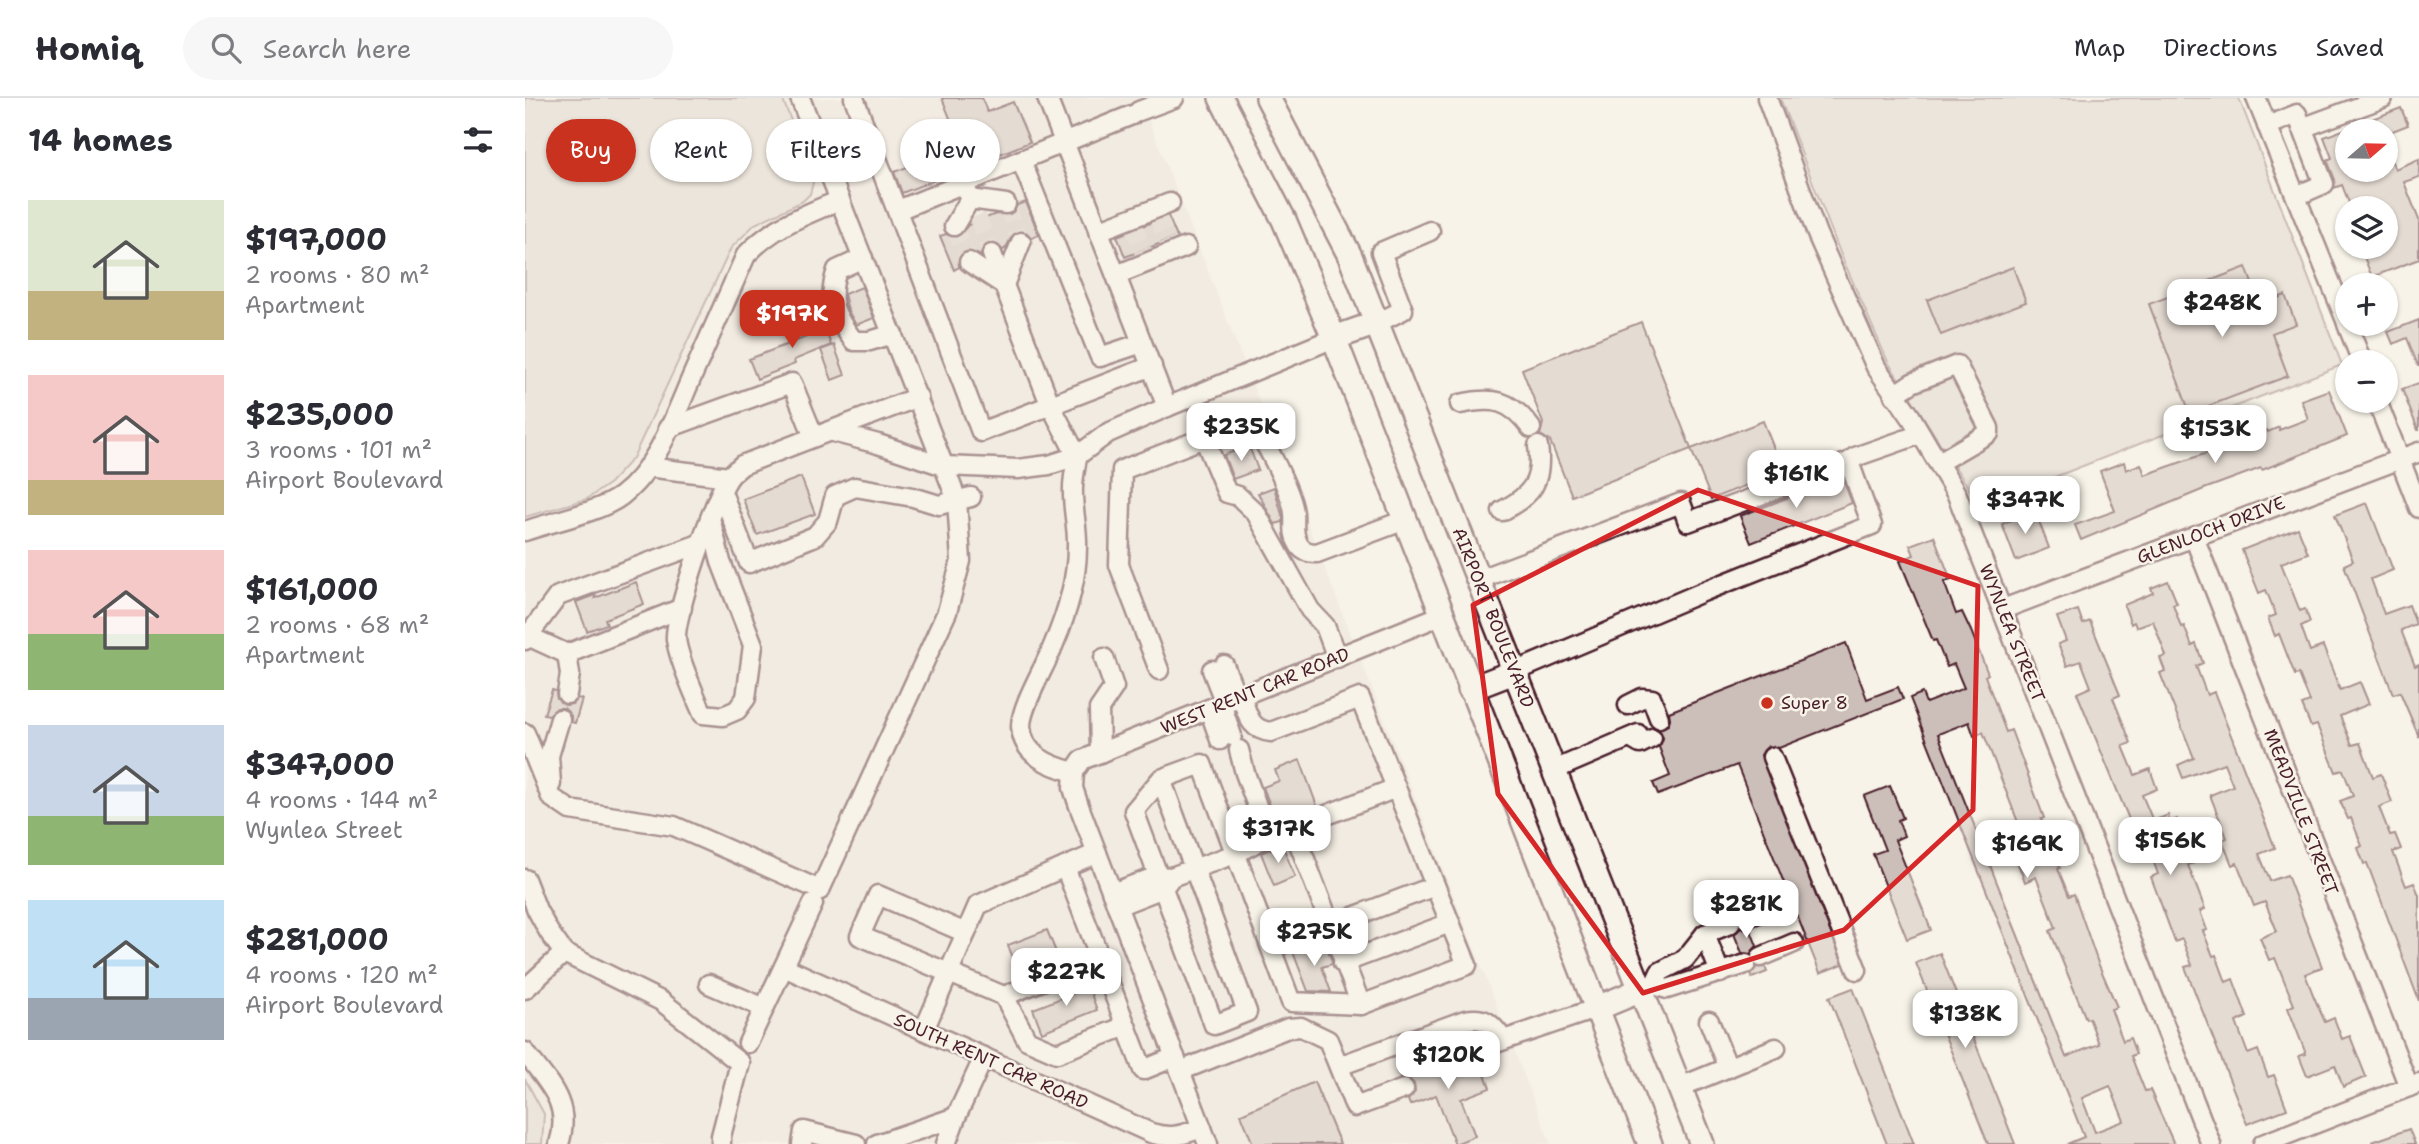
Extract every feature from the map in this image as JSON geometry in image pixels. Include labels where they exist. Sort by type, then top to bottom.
[{"type":"main road","points":[[1221,98],[1284,220],[1334,338],[1650,1144]]},
{"type":"main road","name":"AIRPORT BOULEVARD","points":[[1268,98],[1350,256],[1514,672],[1647,988],[1702,1144]]},
{"type":"main road","points":[[1334,338],[1377,323]]},
{"type":"main road","points":[[1470,689],[1514,672]]},
{"type":"main road","points":[[1595,1009],[1647,988]]},
{"type":"street","points":[[525,733],[551,797],[571,810],[674,826],[820,890],[855,835],[952,615],[961,561],[964,498],[944,466],[800,98]]},
{"type":"street","points":[[854,98],[981,432],[1152,366]]},
{"type":"street","points":[[1047,98],[1167,407]]},
{"type":"street","points":[[954,226],[970,199],[1021,160],[1174,98]]},
{"type":"street","name":"WYNLEA STREET","points":[[1767,98],[1817,234],[1876,367],[1939,462],[1957,495],[2211,1144]]},
{"type":"street","points":[[2256,98],[2335,294]]},
{"type":"street","points":[[2302,128],[2383,98]]},
{"type":"street","points":[[2267,126],[2297,114],[2324,184],[2295,196]]},
{"type":"street","points":[[2284,167],[2313,155]]},
{"type":"street","points":[[1021,160],[1100,356],[1143,343]]},
{"type":"street","points":[[898,210],[970,199],[1006,204]]},
{"type":"street","points":[[525,531],[606,504],[620,496],[647,467],[668,428],[746,255],[763,237],[783,225],[840,200]]},
{"type":"street","points":[[1098,231],[1160,209]]},
{"type":"street","points":[[1377,323],[1403,310],[1381,252],[1430,231]]},
{"type":"street","points":[[1004,285],[1021,242]]},
{"type":"street","points":[[1116,275],[1146,257],[1175,248]]},
{"type":"street","points":[[992,254],[1050,404],[1077,456],[1073,489],[1077,547],[1072,589],[1054,645],[1023,715],[1021,728],[1032,753],[1057,768],[1074,772],[1073,788],[1205,1136]]},
{"type":"street","points":[[863,258],[837,270],[830,290],[839,323],[853,341],[870,341],[893,334]]},
{"type":"street","points":[[969,262],[1004,285]]},
{"type":"street","points":[[821,434],[878,443],[944,466],[1018,469],[1049,465],[1077,456],[1108,433],[1334,338]]},
{"type":"street","points":[[1894,394],[1912,383],[1957,365],[1989,428],[1989,433],[1939,462]]},
{"type":"street","points":[[668,428],[793,383],[821,434]]},
{"type":"street","points":[[710,518],[722,562],[753,645],[746,698],[737,710],[723,716],[703,714],[675,638],[699,544],[710,518],[725,485],[742,465],[918,397]]},
{"type":"street","points":[[1460,404],[1485,398],[1507,405],[1523,416],[1531,428]]},
{"type":"street","points":[[2382,413],[2419,508]]},
{"type":"street","points":[[1159,670],[1119,565],[1122,470],[1204,438],[1251,424],[1259,432],[1294,512],[1293,531],[1300,548],[1309,553],[1317,553],[1405,520]]},
{"type":"street","points":[[1477,580],[1681,503],[1688,522],[1921,434]]},
{"type":"street","points":[[1204,438],[1227,493],[1238,496],[1256,513],[1310,610],[1325,626],[1337,658]]},
{"type":"street","points":[[1502,511],[1519,502],[1530,491],[1538,476],[1538,446]]},
{"type":"street","name":"GLENLOCH DRIVE","points":[[2003,609],[2419,452]]},
{"type":"street","points":[[1514,672],[1705,591],[1873,525],[1849,462]]},
{"type":"street","points":[[647,467],[725,485]]},
{"type":"street","points":[[725,485],[749,563],[815,536],[828,521],[835,496],[855,487],[939,505],[964,498]]},
{"type":"street","name":"MEADVILLE STREET","points":[[2194,537],[2414,1085]]},
{"type":"street","points":[[682,608],[567,654],[526,638],[558,596],[699,544]]},
{"type":"street","name":"WEST RENT CAR ROAD","points":[[1074,772],[1082,760],[1442,615]]},
{"type":"street","points":[[567,654],[570,674],[567,694]]},
{"type":"street","points":[[1100,753],[1099,709],[1114,687],[1104,658]]},
{"type":"street","points":[[1218,667],[1227,702],[1229,745],[1245,773],[1268,836]]},
{"type":"street","points":[[1161,779],[1247,1012],[1214,1025],[1164,880],[1134,811],[1161,779],[1202,764],[1291,1002],[1361,1006],[1467,965],[1360,698],[1271,732],[1253,727],[1227,702]]},
{"type":"street","points":[[1627,705],[1642,698],[1652,699],[1659,719]]},
{"type":"street","points":[[551,797],[549,756],[561,719]]},
{"type":"street","points":[[1554,770],[1640,737]]},
{"type":"street","points":[[1772,757],[1857,970]]},
{"type":"street","points":[[1115,900],[1235,853],[1268,836],[1396,788]]},
{"type":"street","points":[[1293,828],[1361,1006]]},
{"type":"street","points":[[924,1030],[978,905],[1097,853]]},
{"type":"street","points":[[1065,867],[1143,1070],[1178,1064],[1288,1028],[1301,1027],[1328,1040],[1355,1107],[1404,1089]]},
{"type":"street","points":[[525,879],[537,910],[565,953],[660,1001],[740,1063],[720,1144]]},
{"type":"street","points":[[1271,948],[1435,886]]},
{"type":"street","points":[[966,933],[878,895],[860,936],[1004,996],[1027,1040],[1056,1053],[1126,1026]]},
{"type":"street","points":[[748,1043],[813,904]]},
{"type":"street","points":[[1647,988],[1660,972],[1685,959],[1705,934],[1778,905]]},
{"type":"street","points":[[1343,963],[1450,923]]},
{"type":"street","points":[[1705,934],[1720,973]]},
{"type":"street","points":[[1647,988],[1667,989],[1720,973],[1794,943]]},
{"type":"street","points":[[525,989],[565,953]]},
{"type":"street","points":[[1004,996],[1100,958]]},
{"type":"street","name":"SOUTH RENT CAR ROAD","points":[[784,967],[1151,1133],[1166,1138],[1205,1136]]},
{"type":"street","points":[[709,984],[764,1008]]},
{"type":"street","points":[[1448,1061],[1595,1009]]},
{"type":"street","points":[[1339,1066],[1479,1017],[1491,1023],[1504,1040]]},
{"type":"street","points":[[1709,1021],[1728,1068]]},
{"type":"street","points":[[1680,1087],[1776,1048]]},
{"type":"street","points":[[525,1052],[561,1102],[564,1128],[559,1144]]},
{"type":"street","points":[[946,1144],[984,1057]]},
{"type":"street","points":[[2263,1144],[2414,1085]]},
{"type":"street","points":[[877,1144],[956,1117]]},
{"type":"street","points":[[801,1144],[804,1131],[856,1144]]},
{"type":"highlighted area","points":[[1698,490],[1978,586],[1973,810],[1844,930],[1643,993],[1498,794],[1473,605]]},
{"type":"shaded area","points":[[525,98],[1140,98],[1551,1144],[525,1144]]},
{"type":"shaded area","points":[[525,98],[782,98],[790,119],[766,119],[766,182],[813,182],[810,194],[803,201],[755,224],[731,248],[633,458],[610,483],[587,499],[525,517]]},
{"type":"shaded area","points":[[1780,98],[2239,98],[2336,350],[2335,368],[1980,506],[1888,362],[1841,255]]},
{"type":"shaded area","points":[[525,1079],[544,1114],[542,1144],[525,1144]]},
{"type":"building","points":[[942,98],[982,98],[987,112],[1013,102],[1030,142],[1000,154],[1000,119],[950,119]]},
{"type":"building","points":[[2401,108],[2408,125],[2398,129],[2398,119],[2372,119]]},
{"type":"building","points":[[2335,133],[2335,180],[2327,160],[2332,158],[2324,137]]},
{"type":"building","points":[[2419,159],[2419,177],[2404,182],[2419,220],[2419,259],[2382,273],[2370,273],[2365,259],[2398,259],[2398,196],[2346,196],[2342,185],[2334,188],[2335,180],[2398,182],[2398,168]]},
{"type":"building","points":[[900,170],[900,182],[930,182],[902,193],[894,172]]},
{"type":"building","points":[[1026,202],[1039,235],[1031,238],[1026,232],[1019,231],[1013,234],[1003,250],[993,243],[984,246],[981,256],[970,251],[965,252],[959,256],[959,267],[954,270],[940,236],[959,236],[968,225],[996,214],[1010,215],[1017,205]]},
{"type":"building","points":[[1168,216],[1177,237],[1125,257],[1117,236]]},
{"type":"building","points":[[2013,267],[2026,302],[1941,335],[1927,300]]},
{"type":"building","points":[[2246,267],[2260,305],[2285,295],[2296,324],[2272,333],[2288,376],[2190,413],[2149,304]]},
{"type":"building","points":[[862,287],[874,318],[856,325],[848,311],[844,294]]},
{"type":"building","points":[[820,315],[831,345],[794,360],[795,364],[757,379],[749,359],[809,336],[804,321]]},
{"type":"building","points":[[2419,320],[2419,366],[2407,338],[2393,344],[2390,336],[2398,336],[2398,328]]},
{"type":"building","points":[[1641,322],[1691,449],[1572,496],[1550,441],[1540,435],[1543,423],[1522,369]]},
{"type":"building","points":[[834,345],[845,375],[832,380],[821,350]]},
{"type":"building","points":[[2419,383],[2419,430],[2418,430],[2402,389]]},
{"type":"building","points":[[2329,390],[2335,413],[2338,413],[2347,436],[2262,470],[2261,468],[2204,489],[2081,540],[2075,525],[2115,511],[2100,471],[2124,462],[2126,470],[2141,464],[2145,475],[2210,452],[2206,444],[2236,432],[2241,440],[2267,430],[2268,432],[2279,427],[2279,430],[2308,419],[2301,400]]},
{"type":"building","points":[[1763,421],[1783,471],[1711,499],[1691,449]]},
{"type":"building","points":[[1249,446],[1258,470],[1233,479],[1224,455]]},
{"type":"building","points":[[801,477],[815,514],[757,535],[743,499]]},
{"type":"building","points":[[1842,477],[1852,503],[1751,543],[1740,516]]},
{"type":"building","points":[[1274,487],[1283,518],[1283,522],[1275,524],[1258,493]]},
{"type":"building","points":[[2367,503],[2393,570],[2371,579],[2384,614],[2409,605],[2416,624],[2401,630],[2415,666],[2419,664],[2419,737],[2400,692],[2393,694],[2344,565],[2353,561],[2335,515]]},
{"type":"building","points":[[2035,511],[2049,548],[2016,561],[2002,524]]},
{"type":"building","points":[[2298,528],[2308,553],[2281,563],[2300,611],[2305,609],[2310,622],[2301,626],[2310,651],[2323,646],[2340,690],[2360,682],[2369,704],[2340,716],[2352,745],[2360,743],[2373,777],[2381,774],[2392,802],[2379,807],[2390,835],[2395,834],[2401,849],[2393,852],[2406,886],[2414,883],[2419,895],[2419,1001],[2367,863],[2364,864],[2358,848],[2362,846],[2351,818],[2348,819],[2340,801],[2353,796],[2343,770],[2336,772],[2317,725],[2311,727],[2302,705],[2310,702],[2299,674],[2295,675],[2279,634],[2275,636],[2268,618],[2276,615],[2266,590],[2259,593],[2242,550]]},
{"type":"building","points":[[1934,536],[1951,580],[1944,582],[1956,614],[1962,612],[1971,631],[2006,732],[2011,730],[2044,818],[2041,819],[2060,868],[2058,869],[2069,896],[2074,894],[2098,963],[2117,1007],[2111,1009],[2123,1041],[2130,1038],[2136,1054],[2131,1056],[2145,1091],[2150,1090],[2174,1144],[2067,1144],[2084,1137],[1910,698],[1922,693],[1926,703],[1964,688],[1954,664],[1947,667],[1936,640],[1933,641],[1900,561],[1914,555],[1910,545]],"holes":[[[1969,722],[1974,736],[1983,732],[2021,830],[2007,835],[2025,882],[2036,877],[2056,928],[2050,931],[2099,1044],[2066,1057],[1938,734]],[[2110,1086],[2124,1121],[2095,1132],[2082,1098]]]},
{"type":"building","points":[[2168,581],[2177,603],[2173,604],[2181,627],[2184,626],[2192,646],[2196,644],[2203,663],[2196,666],[2207,695],[2214,692],[2275,848],[2259,854],[2270,881],[2287,875],[2322,967],[2305,974],[2314,997],[2325,1022],[2334,1018],[2342,1039],[2350,1036],[2366,1077],[2343,1087],[2335,1065],[2307,1076],[2299,1056],[2306,1054],[2288,1008],[2294,1005],[2275,958],[2269,960],[2260,938],[2277,931],[2265,902],[2254,906],[2237,863],[2232,865],[2222,840],[2227,838],[2210,795],[2233,786],[2224,763],[2183,778],[2178,765],[2194,758],[2160,673],[2165,671],[2160,658],[2166,656],[2153,621],[2136,627],[2134,622],[2131,624],[2124,605],[2153,593],[2151,588]]},
{"type":"building","points":[[636,582],[644,604],[605,619],[607,624],[587,631],[576,602],[595,595],[595,598]]},
{"type":"building","points":[[2078,610],[2083,624],[2090,621],[2120,695],[2113,698],[2131,743],[2123,746],[2135,775],[2150,769],[2157,789],[2142,795],[2153,821],[2168,815],[2170,822],[2177,819],[2194,863],[2188,865],[2205,909],[2200,911],[2207,930],[2203,931],[2226,982],[2233,979],[2247,1017],[2236,1022],[2248,1054],[2258,1050],[2268,1077],[2274,1075],[2287,1109],[2247,1124],[2185,967],[2192,965],[2182,939],[2175,942],[2151,877],[2158,874],[2147,844],[2140,846],[2077,693],[2091,687],[2081,661],[2067,666],[2058,644],[2066,641],[2057,617]]},
{"type":"building","points":[[1846,643],[1867,699],[1898,687],[1903,699],[1779,748],[1768,746],[1761,755],[1843,964],[1820,973],[1737,765],[1658,795],[1653,783],[1670,776],[1659,747],[1663,738],[1659,729],[1668,725],[1669,712]]},
{"type":"building","points":[[552,690],[556,691],[557,699],[565,705],[572,704],[577,698],[582,699],[575,723],[571,722],[571,716],[564,708],[557,708],[549,715],[544,714]]},
{"type":"building","points":[[1300,760],[1317,806],[1276,821],[1263,787],[1279,781],[1275,770]]},
{"type":"building","points":[[1890,786],[1903,818],[1898,820],[1904,836],[1895,840],[1931,930],[1907,939],[1873,854],[1885,850],[1864,796]]},
{"type":"building","points":[[1282,844],[1295,877],[1274,886],[1261,853]]},
{"type":"building","points":[[1740,928],[1750,928],[1757,946],[1750,954],[1742,953],[1734,934]]},
{"type":"building","points":[[1047,930],[1060,962],[1020,977],[1008,945]]},
{"type":"building","points":[[1313,944],[1316,952],[1327,948],[1332,961],[1332,964],[1322,967],[1331,992],[1308,991],[1293,952]]},
{"type":"building","points":[[1940,953],[2015,1144],[1988,1144],[1916,963]]},
{"type":"building","points":[[1757,967],[1765,967],[1767,972],[1752,978],[1750,974]]},
{"type":"building","points":[[1085,978],[1097,1010],[1042,1032],[1033,1009],[1077,992],[1073,982]]},
{"type":"building","points":[[1853,988],[1914,1144],[1887,1144],[1829,997]]},
{"type":"building","points":[[1438,1055],[1438,1066],[1447,1072],[1480,1061],[1490,1088],[1461,1099],[1475,1136],[1455,1144],[1436,1095],[1410,1105],[1408,1100],[1415,1092],[1414,1084],[1407,1078],[1400,1078],[1397,1071]]},
{"type":"building","points":[[1314,1082],[1340,1144],[1253,1144],[1241,1114]]},
{"type":"building","points":[[2409,1129],[2415,1144],[2372,1144],[2372,1142]]},
{"type":"tunnel","points":[[1006,204],[1021,242]]},
{"type":"tunnel","points":[[1157,215],[1168,242]]},
{"type":"tunnel","points":[[977,216],[992,254]]},
{"type":"tunnel","points":[[1133,224],[1143,251]]},
{"type":"tunnel","points":[[954,226],[969,262]]},
{"type":"place","name":"Super 8","points":[[1767,703]]}]
